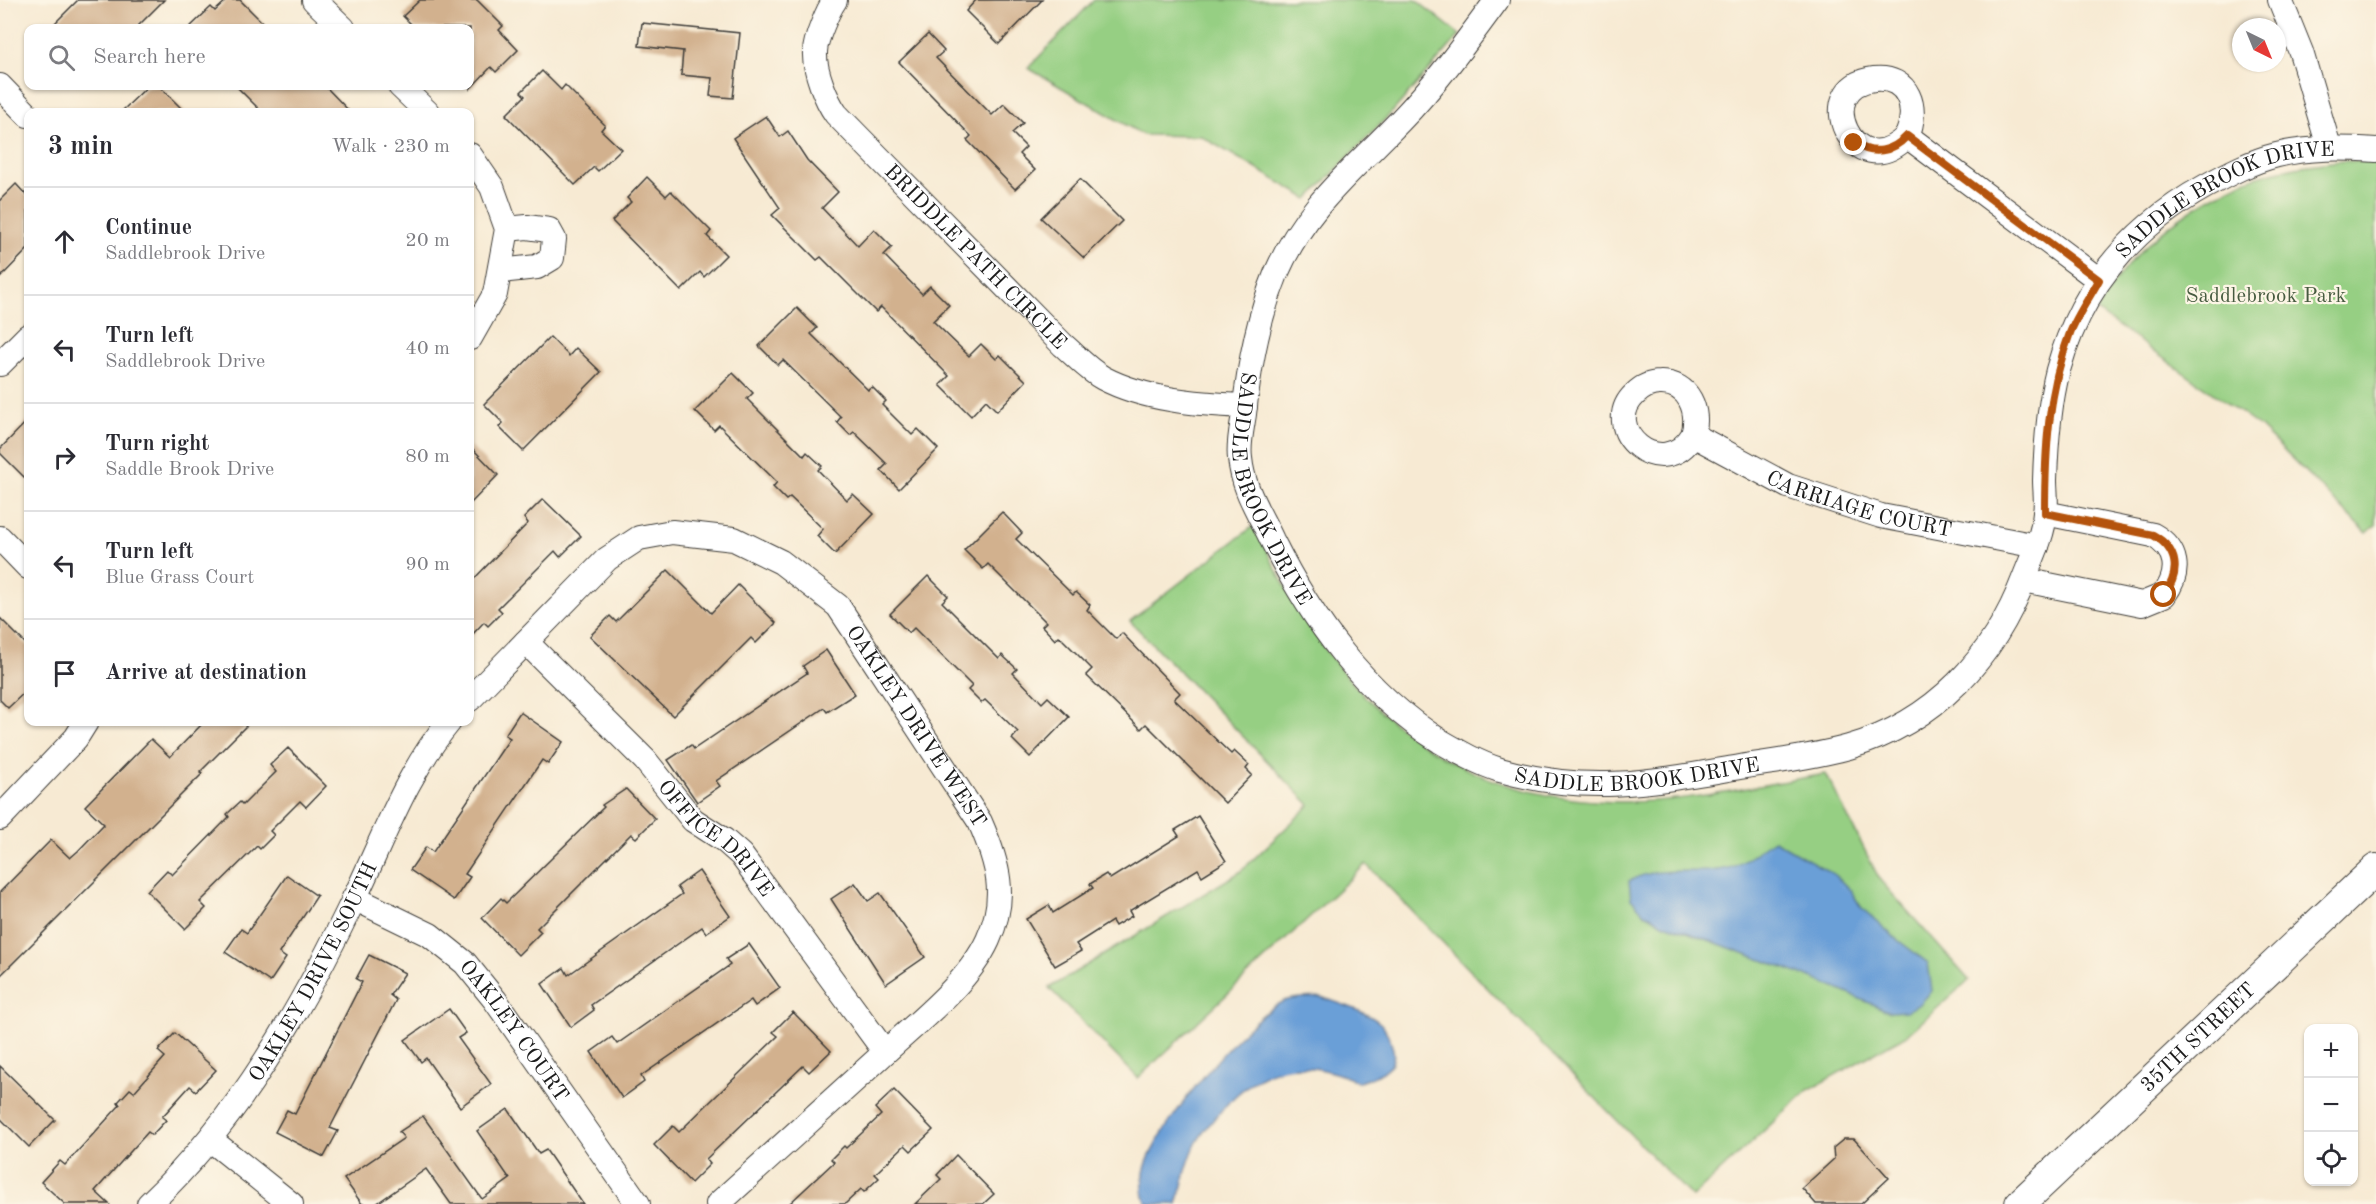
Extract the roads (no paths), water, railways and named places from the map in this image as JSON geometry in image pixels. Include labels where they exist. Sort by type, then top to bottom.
[{"type":"street","points":[[314,0],[339,24]]},
{"type":"street","name":"BRIDDLE PATH CIRCLE","points":[[835,0],[828,13],[815,52],[824,91],[836,114],[1064,345],[1102,377],[1130,390],[1203,404],[1245,406]]},
{"type":"street","name":"SADDLE BROOK DRIVE","points":[[1497,0],[1416,104],[1307,216],[1277,272],[1266,301],[1254,346],[1239,455],[1248,496],[1282,561],[1340,651],[1386,702],[1433,736],[1479,763],[1542,780],[1593,786],[1645,783],[1815,755],[1866,741],[1898,727],[1945,695],[1974,668],[2001,630],[2024,580],[2037,546],[2045,513],[2050,415],[2057,374],[2071,331],[2099,280],[2117,254],[2169,207],[2223,176],[2276,155],[2329,147],[2376,150]]},
{"type":"street","points":[[2280,0],[2301,52],[2329,147]]},
{"type":"street","points":[[0,86],[24,111]]},
{"type":"street","points":[[404,90],[424,108]]},
{"type":"street","points":[[1907,136],[2099,280]]},
{"type":"street","points":[[474,161],[492,187],[507,230],[490,304],[474,331]]},
{"type":"street","points":[[501,264],[537,267],[552,258],[554,239],[549,230],[527,227],[507,230]]},
{"type":"street","points":[[0,364],[24,340]]},
{"type":"street","name":"CARRIAGE COURT","points":[[1693,435],[1788,486],[1881,516],[2037,546]]},
{"type":"street","points":[[2024,580],[2142,604],[2164,595],[2176,574],[2171,550],[2153,535],[2045,513]]},
{"type":"street","name":"OAKLEY DRIVE WEST","points":[[526,642],[607,560],[639,538],[672,532],[734,539],[781,562],[838,606],[980,822],[993,851],[1000,879],[997,910],[991,932],[978,958],[961,980],[906,1034],[718,1204]]},
{"type":"street","points":[[0,538],[24,563]]},
{"type":"street","points":[[474,695],[526,642]]},
{"type":"street","name":"OFFICE DRIVE","points":[[526,642],[645,760],[693,820],[741,855],[885,1052]]},
{"type":"street","points":[[0,818],[76,738],[84,726]]},
{"type":"street","name":"OAKLEY DRIVE SOUTH","points":[[149,1204],[211,1140],[278,1042],[354,898],[401,795],[434,740],[446,726]]},
{"type":"street","name":"35TH STREET","points":[[2020,1204],[2376,869]]},
{"type":"street","name":"OAKLEY COURT","points":[[354,898],[430,936],[465,963],[495,1000],[638,1204]]},
{"type":"street","points":[[211,1140],[291,1204]]},
{"type":"water","points":[[1774,840],[1835,875],[1851,891],[1861,907],[1895,938],[1928,963],[1932,991],[1920,1004],[1907,1011],[1890,1012],[1819,981],[1665,924],[1644,913],[1631,899],[1629,881],[1641,876],[1667,872],[1708,871],[1735,866]]},
{"type":"water","points":[[1321,997],[1359,1011],[1374,1018],[1382,1025],[1394,1052],[1391,1065],[1380,1074],[1359,1082],[1305,1067],[1274,1071],[1259,1078],[1229,1102],[1200,1137],[1190,1156],[1177,1204],[1147,1204],[1143,1193],[1143,1181],[1150,1155],[1181,1105],[1202,1078],[1247,1029],[1268,1011],[1284,1001]]},
{"type":"park label","name":"Saddlebrook Park","points":[[2266,295]]}]
